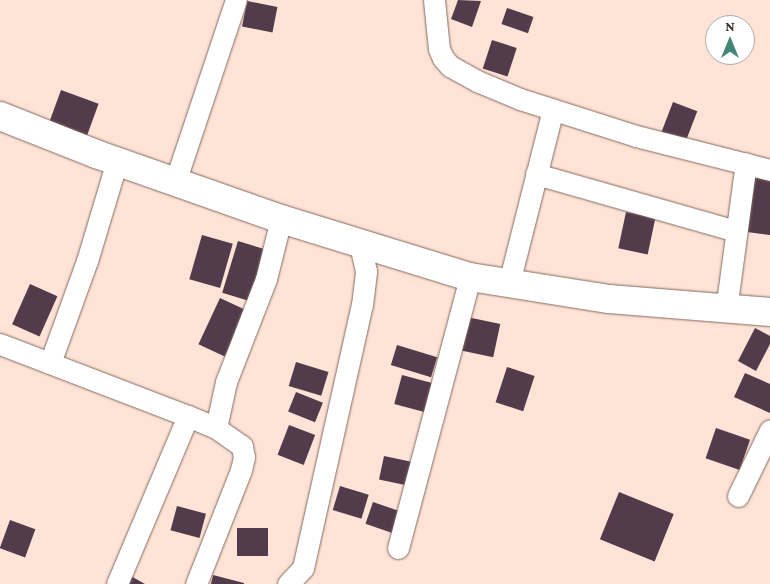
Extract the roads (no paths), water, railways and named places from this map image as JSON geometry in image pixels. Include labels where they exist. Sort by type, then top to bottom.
[{"type":"street","points":[[175,182],[236,0]]},
{"type":"street","points":[[434,0],[439,49],[450,66],[477,81],[520,99],[636,136],[770,170]]},
{"type":"street","points":[[509,283],[552,109]]},
{"type":"street","points":[[0,116],[117,161],[281,219],[360,245],[470,277],[609,299],[726,310],[770,312]]},
{"type":"street","points":[[50,363],[88,261],[117,161]]},
{"type":"street","points":[[726,310],[746,164]]},
{"type":"street","points":[[536,174],[736,231]]},
{"type":"street","points":[[216,428],[226,382],[266,279],[281,219]]},
{"type":"street","points":[[288,584],[303,568],[362,305],[366,271],[360,245]]},
{"type":"street","points":[[398,548],[470,277]]},
{"type":"street","points":[[0,344],[188,416],[238,440],[242,446],[244,457],[241,470],[196,584]]},
{"type":"street","points":[[117,584],[188,416]]},
{"type":"street","points":[[738,496],[770,430]]}]
